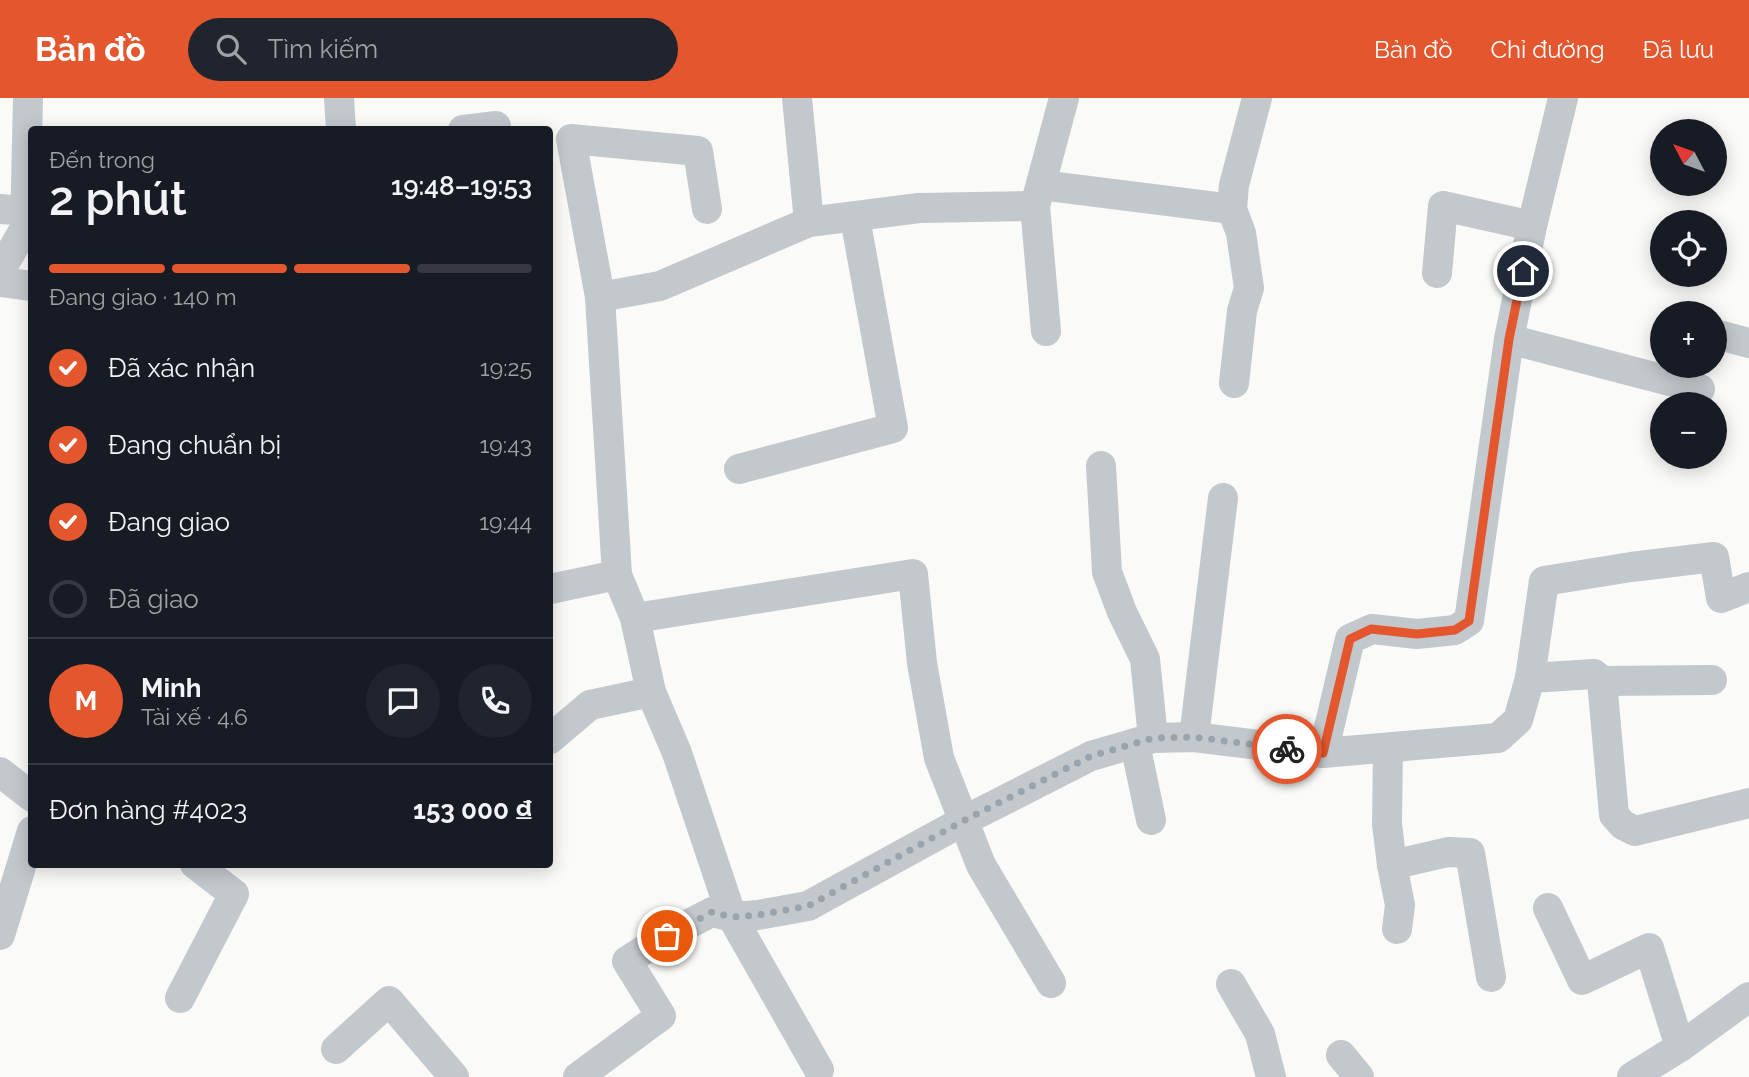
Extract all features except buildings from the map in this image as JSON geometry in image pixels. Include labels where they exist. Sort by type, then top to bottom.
[{"type":"street","points":[[0,271],[21,219],[28,98]]},
{"type":"street","points":[[338,98],[341,126]]},
{"type":"street","points":[[797,98],[810,222]]},
{"type":"street","points":[[1045,331],[1038,195],[1064,98]]},
{"type":"street","points":[[1234,383],[1242,311],[1249,288],[1241,233],[1232,209],[1234,185],[1257,98]]},
{"type":"street","points":[[1323,753],[1350,639],[1371,629],[1417,634],[1455,630],[1469,621],[1509,339],[1532,226],[1563,98]]},
{"type":"street","points":[[707,209],[698,151],[571,139],[600,297],[617,575],[635,618],[651,692],[677,753],[732,917],[819,1070]]},
{"type":"street","points":[[600,297],[660,286],[810,222],[1038,195],[1232,209]]},
{"type":"street","points":[[1437,273],[1443,206],[1532,226]]},
{"type":"street","points":[[739,469],[893,428],[855,218]]},
{"type":"street","points":[[0,282],[28,286]]},
{"type":"street","points":[[1727,338],[1749,344]]},
{"type":"street","points":[[1509,339],[1700,389]]},
{"type":"street","points":[[1101,466],[1107,572],[1122,612],[1145,659],[1144,741],[1151,820]]},
{"type":"street","points":[[1194,737],[1223,498]]},
{"type":"street","points":[[579,1077],[661,1016],[627,961],[712,912],[732,917],[808,906],[965,820],[1091,756],[1144,741],[1194,737],[1323,753],[1498,738],[1518,720],[1530,678],[1544,581],[1714,557],[1721,598],[1749,587]]},
{"type":"street","points":[[635,618],[913,574],[922,663],[939,758],[981,865],[1051,983]]},
{"type":"street","points":[[553,588],[617,575]]},
{"type":"street","points":[[1530,678],[1594,674],[1602,681],[1712,680]]},
{"type":"street","points":[[1602,681],[1614,814],[1623,825],[1635,831],[1749,803]]},
{"type":"street","points":[[554,723],[590,705],[651,692]]},
{"type":"street","points":[[1388,748],[1387,824],[1400,905],[1397,929]]},
{"type":"street","points":[[0,772],[28,794]]},
{"type":"street","points":[[0,935],[28,844]]},
{"type":"street","points":[[1392,865],[1448,852],[1470,853],[1491,977]]},
{"type":"street","points":[[180,998],[234,894],[200,868]]},
{"type":"street","points":[[1548,908],[1582,980],[1649,948],[1680,1047]]},
{"type":"street","points":[[1231,984],[1260,1034],[1271,1077]]},
{"type":"street","points":[[1632,1077],[1680,1047],[1749,997]]},
{"type":"street","points":[[337,1049],[389,1000],[454,1077]]},
{"type":"way so far","points":[[667,936],[712,912],[732,917],[808,906],[965,820],[1091,756],[1153,738],[1194,737],[1287,749]]},
{"type":"route","points":[[1287,749],[1323,753],[1350,639],[1371,629],[1417,634],[1455,630],[1469,621],[1509,339],[1523,271]]}]
